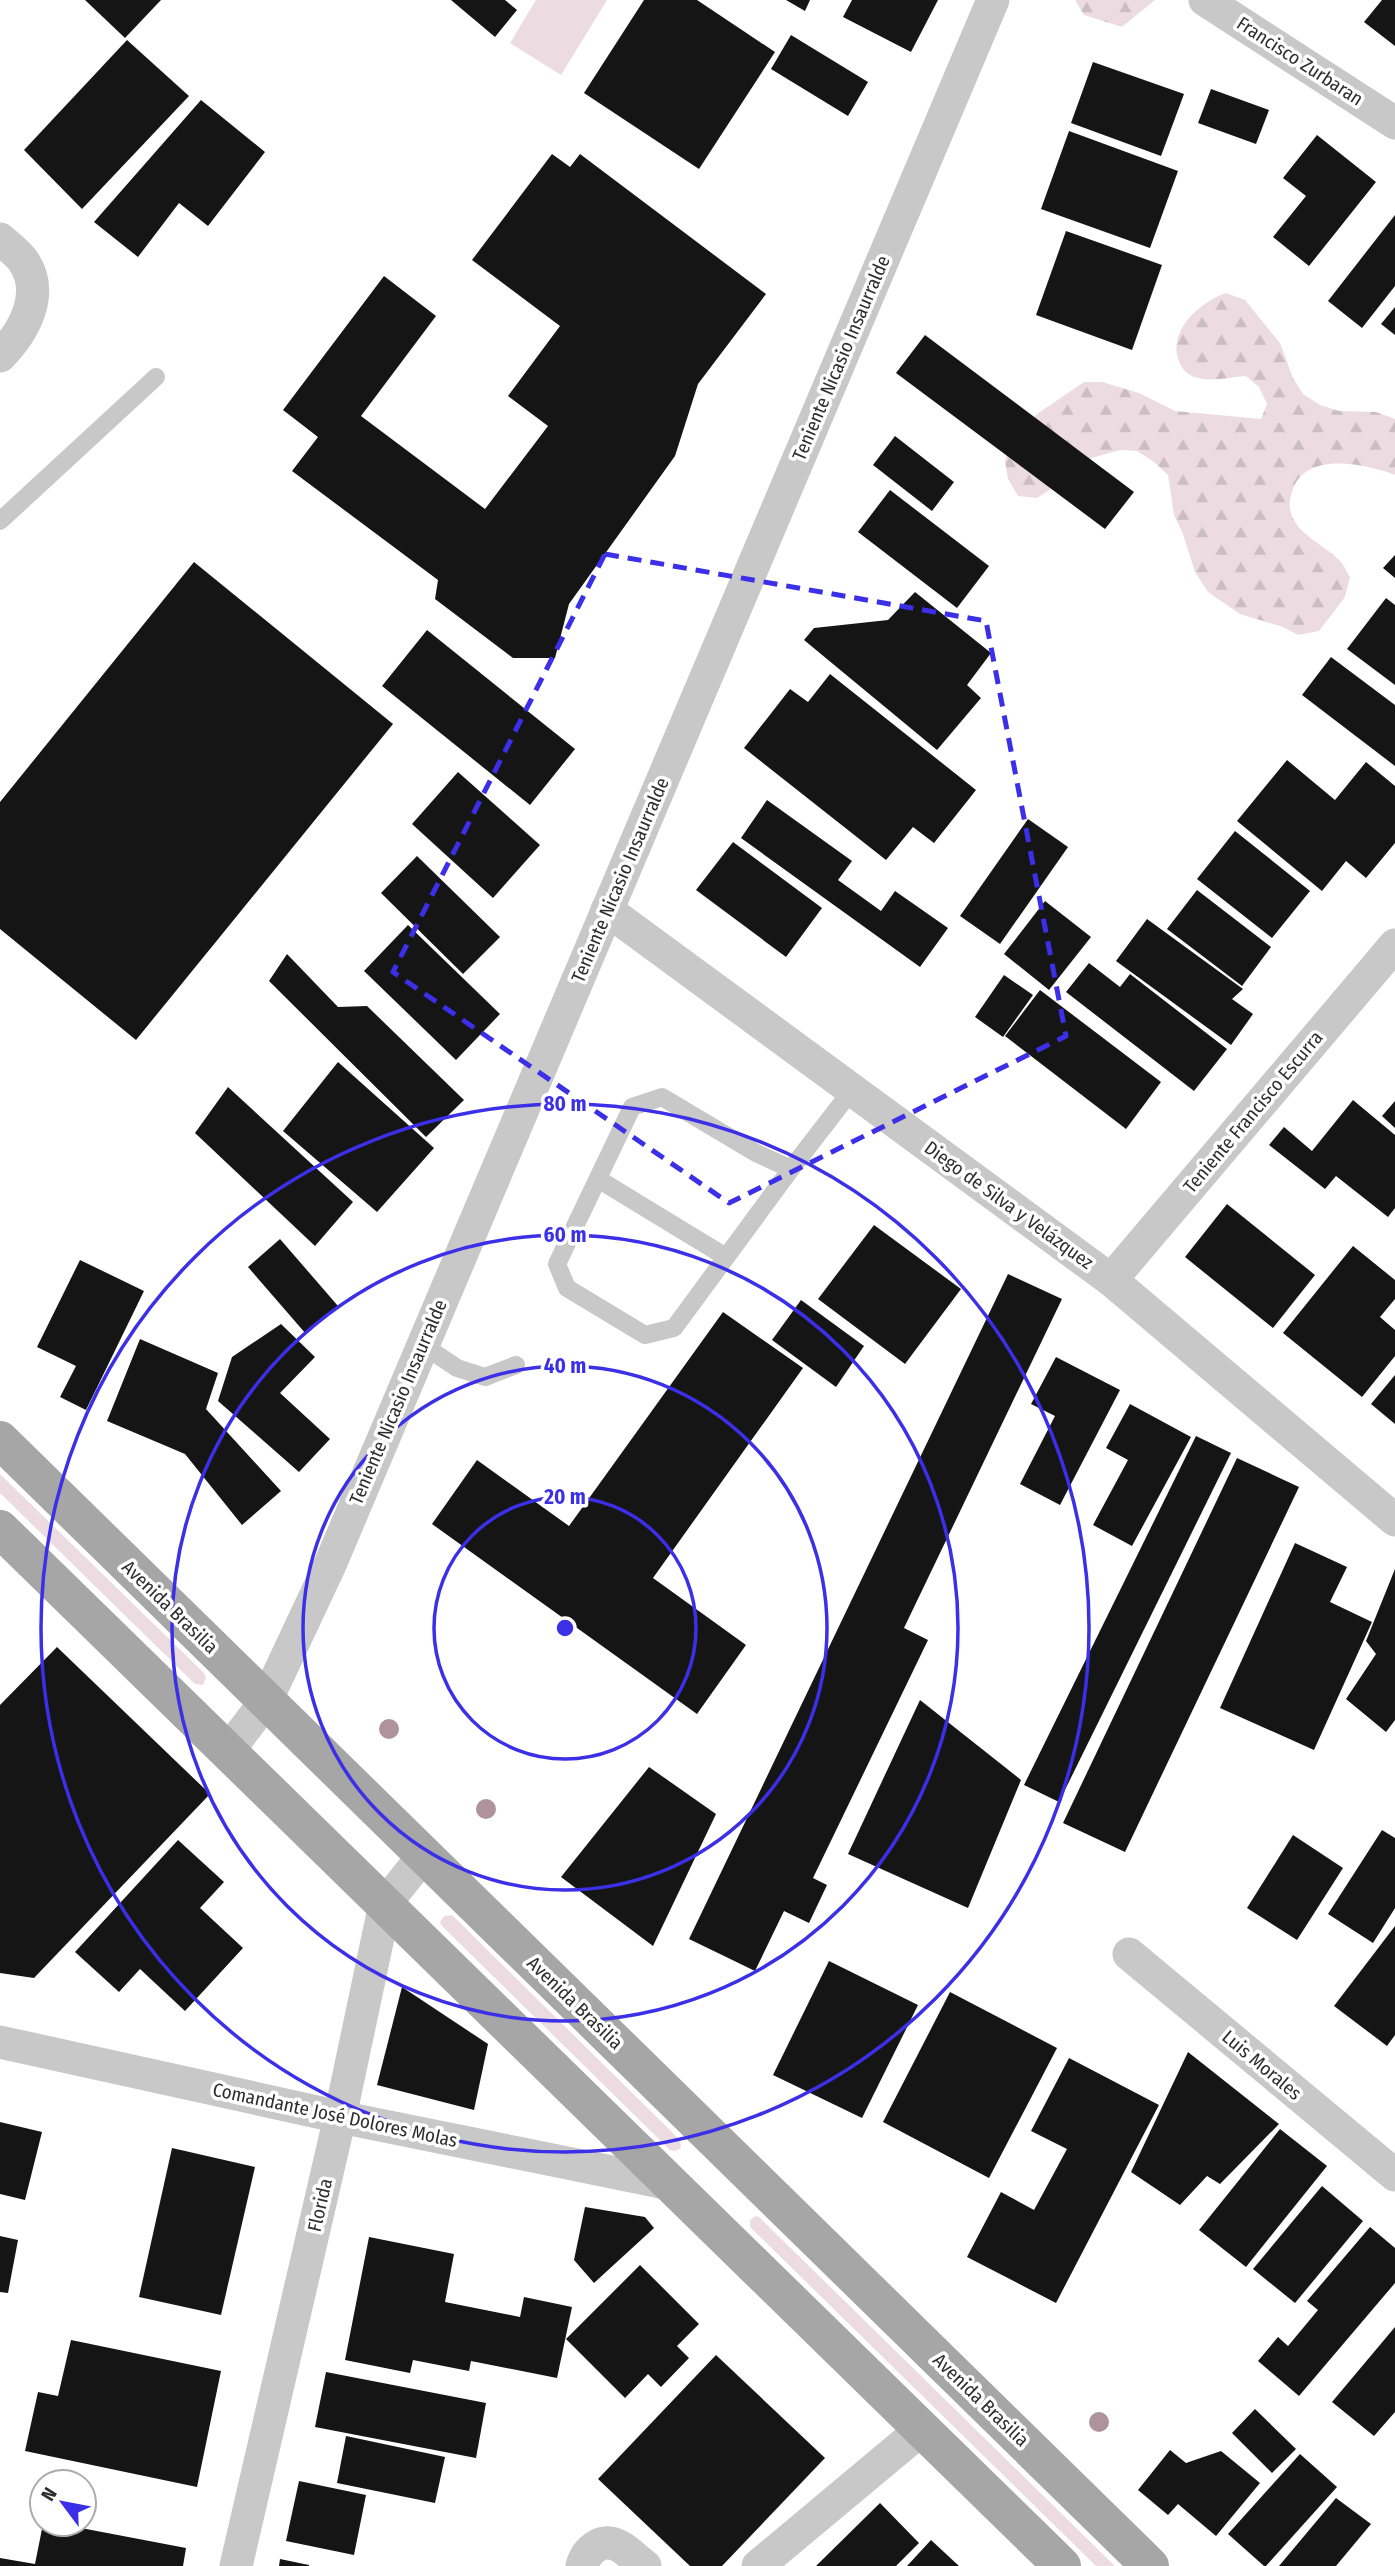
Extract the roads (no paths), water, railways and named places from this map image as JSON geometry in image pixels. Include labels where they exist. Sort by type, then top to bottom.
[{"type":"main road","name":"Avenida Brasilia","points":[[0,1440],[1150,2566]]},
{"type":"main road","points":[[0,1530],[1062,2566]]},
{"type":"street","name":"Teniente Nicasio Insaurralde","points":[[228,1751],[265,1701],[329,1567],[993,0]]},
{"type":"street","name":"Francisco Zurbaran","points":[[1205,0],[1395,123]]},
{"type":"street","points":[[0,239],[23,260],[32,279],[33,295],[26,321],[0,356]]},
{"type":"street","name":"Diego de Silva y Velázquez","points":[[607,909],[1111,1280],[1395,1520]]},
{"type":"street","name":"Teniente Francisco Escurra","points":[[1111,1280],[1395,945]]},
{"type":"street","name":"Florida","points":[[236,2566],[340,2117],[385,1904],[424,1855]]},
{"type":"street","name":"Luis Morales","points":[[1129,1954],[1395,2175]]},
{"type":"street","name":"Comandante José Dolores Molas","points":[[0,2042],[340,2117],[671,2184]]},
{"type":"street","points":[[758,2566],[922,2429]]},
{"type":"street","points":[[582,2566],[591,2549],[601,2543],[617,2545],[645,2566]]},
{"type":"lane","points":[[0,521],[156,377]]},
{"type":"lane","points":[[790,1169],[756,1153],[662,1097],[632,1107],[556,1264],[567,1288],[645,1335],[674,1328],[790,1169],[852,1090]]},
{"type":"lane","points":[[598,1179],[726,1257]]},
{"type":"lane","points":[[423,1345],[457,1368],[485,1377],[516,1365]]}]
